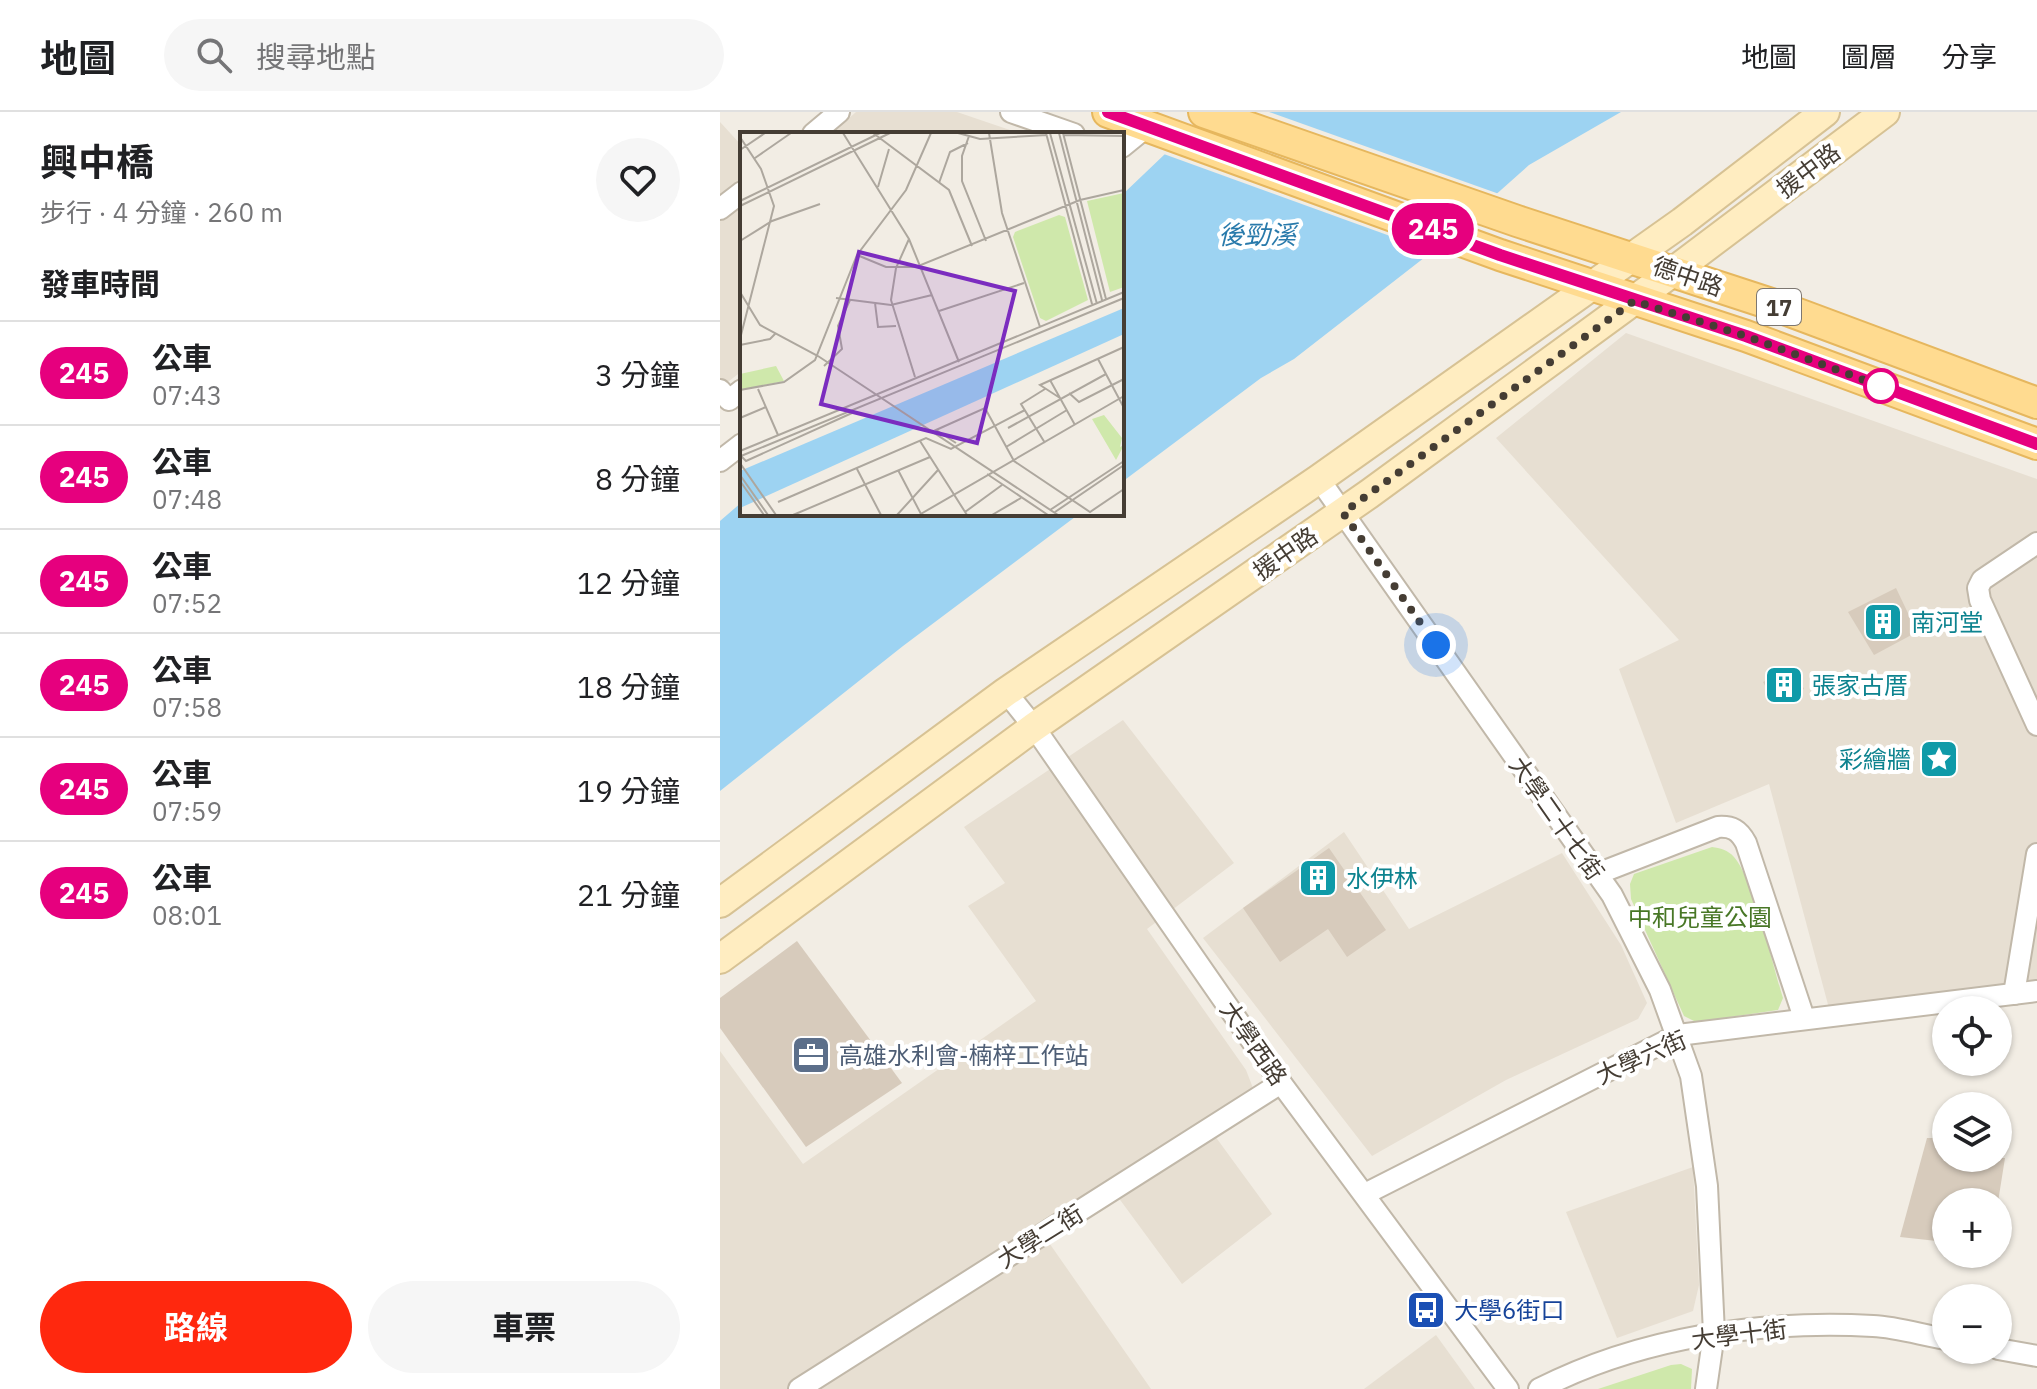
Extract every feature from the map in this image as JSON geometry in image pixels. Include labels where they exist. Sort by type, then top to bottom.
[{"type":"main road","name":"17","points":[[1108,112],[1149,125]]},
{"type":"main road","name":"德中路","points":[[1204,112],[1517,221],[1771,304],[2037,403]]},
{"type":"main road","name":"德中路","points":[[1149,125],[1634,301],[1746,336],[2037,444]]},
{"type":"street","points":[[815,132],[839,112]]},
{"type":"street","points":[[1011,112],[1068,132]]},
{"type":"street","name":"援中路","points":[[720,903],[1006,692],[1319,479],[1593,286],[1825,112]]},
{"type":"street","name":"援中路","points":[[720,959],[1034,727],[1343,513],[1634,301],[1885,112]]},
{"type":"street","points":[[1124,145],[1149,125]]},
{"type":"street","points":[[720,209],[740,194]]},
{"type":"street","points":[[720,461],[740,446]]},
{"type":"street","name":"大學二十七街","points":[[1319,479],[1612,895],[1660,990],[1691,1076],[1707,1186],[1714,1333],[1706,1389]]},
{"type":"street","points":[[2037,543],[1982,580],[1978,588],[1980,600],[2037,725]]},
{"type":"street","name":"大學西路","points":[[1006,692],[1034,727],[1281,1083],[1508,1389]]},
{"type":"street","points":[[1597,874],[1718,827],[1729,826],[1740,832],[1804,1018]]},
{"type":"street","points":[[2014,994],[2037,854]]},
{"type":"street","name":"大學六街","points":[[1365,1194],[1678,1035],[2037,991]]},
{"type":"street","name":"大學二街","points":[[799,1389],[1281,1083]]},
{"type":"street","name":"大學十街","points":[[1539,1389],[1620,1355],[1714,1333],[1792,1327],[1876,1326],[1932,1336]]},
{"type":"street","points":[[2012,1352],[2037,1356]]},
{"type":"shaded area","points":[[856,112],[957,112],[1016,132],[833,132]]},
{"type":"shaded area","points":[[720,122],[740,144],[740,373],[720,388]]},
{"type":"shaded area","points":[[1626,333],[2037,479],[2037,993],[1932,996],[1932,1003],[1830,1012],[1769,784],[1676,823],[1619,669],[1679,640],[1496,438]]},
{"type":"shaded area","points":[[1123,720],[1234,863],[1147,929],[1246,1070],[1258,1101],[1212,1132],[1272,1214],[1182,1284],[1115,1193],[1045,1237],[1151,1389],[720,1389],[720,1051],[803,1164],[1036,1001],[968,906],[1005,883],[964,827]]},
{"type":"shaded area","points":[[1344,832],[1409,929],[1562,853],[1621,945],[1647,1003],[1638,1019],[1506,1080],[1372,1156],[1203,938]]},
{"type":"shaded area","points":[[1693,1167],[1699,1285],[1693,1311],[1617,1338],[1566,1212]]},
{"type":"shaded area","points":[[1436,1335],[1475,1389],[1364,1389]]},
{"type":"green space","name":"中和兒童公園","points":[[1712,847],[1732,855],[1748,883],[1783,998],[1778,1010],[1696,1022],[1684,1016],[1631,899],[1630,884],[1634,874]]},
{"type":"green space","points":[[1681,1364],[1692,1369],[1691,1389],[1598,1389],[1671,1365]]},
{"type":"water","name":"後勁溪","points":[[1209,112],[1621,112],[1529,165],[1429,254],[1294,359],[1261,378],[1124,481],[1124,193]]},
{"type":"water","points":[[740,504],[740,516],[1076,516],[903,646],[720,791],[720,521]]},
{"type":"pier","points":[[1203,112],[1269,112],[1502,195],[1437,253],[1161,153]]},
{"type":"building","name":"南河堂","points":[[1896,588],[1917,632],[1874,655],[1848,612]]},
{"type":"building","name":"張家古厝","points":[[1794,667],[1804,689],[1775,703],[1763,682]]},
{"type":"building","name":"水伊林","points":[[1329,848],[1386,930],[1347,957],[1328,929],[1280,962],[1243,908]]},
{"type":"building","name":"高雄水利會-楠梓工作站","points":[[797,941],[902,1083],[806,1147],[720,1028],[720,998]]},
{"type":"building","points":[[1927,1138],[1932,1138],[1932,1172],[2003,1172],[2000,1188],[1932,1188],[1932,1240],[1900,1237]]},
{"type":"bus line","name":"245","points":[[1108,112],[1500,255],[1746,336],[2037,444]]},
{"type":"place","name":"南河堂","points":[[1883,622]]},
{"type":"place","name":"張家古厝","points":[[1784,685]]},
{"type":"place","name":"彩繪牆","points":[[1939,759]]},
{"type":"place","name":"水伊林","points":[[1318,878]]},
{"type":"place","name":"高雄水利會-楠梓工作站","points":[[811,1055]]},
{"type":"place","name":"大學6街口","points":[[1426,1310]]},
{"type":"route","points":[[1436,645],[1343,513],[1634,301],[1746,336],[1891,390],[1881,386]]}]
